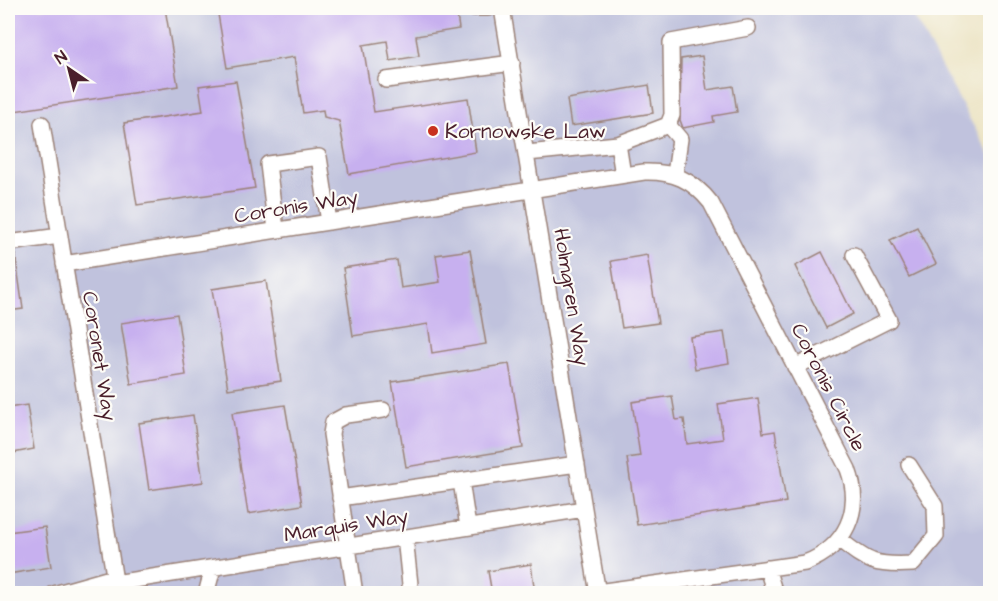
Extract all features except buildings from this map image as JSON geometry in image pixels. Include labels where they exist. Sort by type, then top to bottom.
[{"type":"street","points":[[474,8],[488,8]]},
{"type":"street","name":"Holmgren Way","points":[[502,8],[598,592]]},
{"type":"street","points":[[527,153],[618,144],[668,125],[672,115],[671,42],[748,28]]},
{"type":"street","points":[[386,80],[512,63]]},
{"type":"street","name":"Coronet Way","points":[[42,124],[116,585]]},
{"type":"street","points":[[533,190],[660,171],[675,174],[680,139],[668,125]]},
{"type":"street","points":[[618,144],[623,176]]},
{"type":"street","points":[[276,230],[268,164],[319,157],[329,222]]},
{"type":"street","name":"Coronis Circle","points":[[598,592],[805,563],[818,558],[840,540],[852,515],[854,499],[852,482],[711,202],[695,185],[675,174]]},
{"type":"street","name":"Coronis Way","points":[[64,264],[533,190]]},
{"type":"street","points":[[8,243],[60,236]]},
{"type":"street","points":[[795,367],[889,320],[854,255]]},
{"type":"street","points":[[355,594],[331,434],[333,422],[346,415],[383,410]]},
{"type":"street","points":[[340,498],[577,464]]},
{"type":"street","points":[[840,540],[864,559],[883,566],[913,564],[936,536],[935,506],[909,465]]},
{"type":"street","points":[[460,481],[468,527]]},
{"type":"street","name":"Marquis Way","points":[[54,594],[584,509]]},
{"type":"street","points":[[405,537],[411,594]]},
{"type":"street","points":[[206,594],[213,568]]},
{"type":"street","points":[[767,568],[775,594]]},
{"type":"shaded area","points":[[8,8],[909,8],[990,156],[990,593],[8,593]]},
{"type":"place","name":"Kornowske Law","points":[[433,131]]}]
